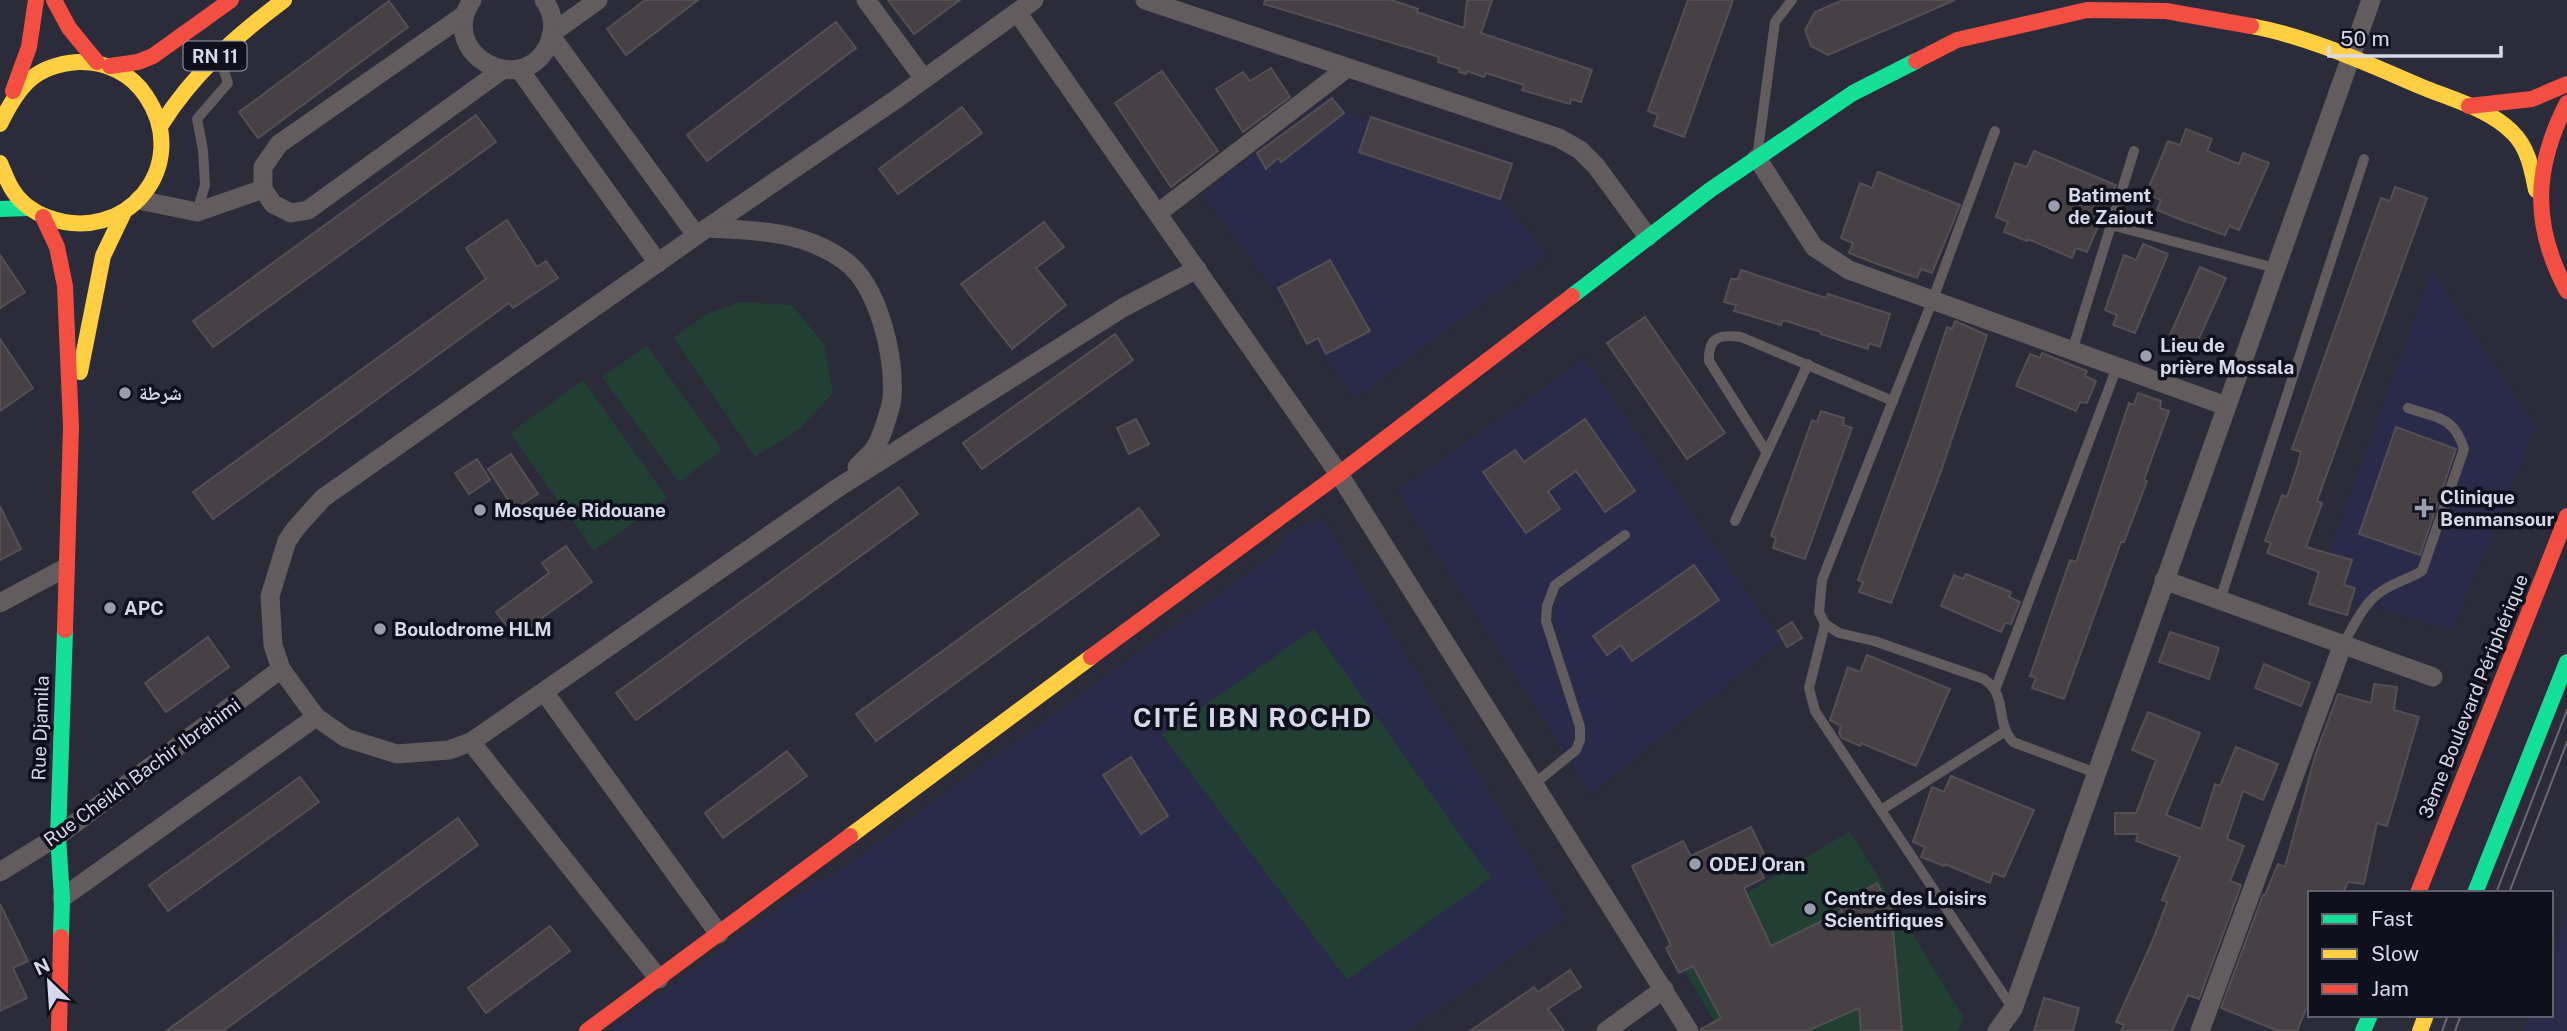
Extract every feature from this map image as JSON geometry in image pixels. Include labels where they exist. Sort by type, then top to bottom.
[{"type":"main road","points":[[0,124],[5,107],[27,61],[33,36],[36,0]]},
{"type":"main road","points":[[54,0],[69,28],[104,64]]},
{"type":"main road","name":"RN 11","points":[[104,64],[138,62],[153,56],[231,0]]},
{"type":"main road","name":"RN 11","points":[[161,125],[174,101],[218,53],[284,0]]},
{"type":"main road","points":[[587,1031],[1339,474],[1710,190],[1853,93],[1957,40],[2085,5],[2166,11],[2253,26],[2350,57],[2469,106],[2499,121],[2514,133],[2530,161],[2546,245],[2567,296]]},
{"type":"main road","points":[[0,209],[35,212],[75,225],[92,225],[123,214],[152,184],[160,165],[163,145],[161,125],[153,103],[138,84],[104,64],[75,60],[54,65],[34,74],[18,89],[5,107]]},
{"type":"main road","points":[[2469,106],[2532,99],[2554,93],[2567,84]]},
{"type":"main road","points":[[2540,213],[2540,181],[2546,149],[2567,103]]},
{"type":"main road","points":[[0,163],[13,192],[35,212],[57,247],[65,286],[71,427]]},
{"type":"main road","points":[[71,427],[97,278],[103,256],[123,214]]},
{"type":"main road","points":[[2558,276],[2567,291]]},
{"type":"main road","name":"Rue Djamila","points":[[59,1031],[62,898],[58,836],[71,427]]},
{"type":"main road","name":"3ème Boulevard Périphérique","points":[[2419,891],[2567,516]]},
{"type":"main road","points":[[2476,891],[2567,662]]},
{"type":"street","points":[[468,8],[463,30],[476,57],[488,66],[510,69],[530,65],[547,48],[552,35],[552,18],[544,0]]},
{"type":"street","points":[[552,35],[598,0]]},
{"type":"street","points":[[866,0],[924,79]]},
{"type":"street","points":[[1034,0],[323,498],[287,541],[270,596],[273,645],[281,669],[316,717],[346,738],[397,754],[449,750],[471,742],[839,487],[1124,307],[1197,269]]},
{"type":"street","points":[[1146,0],[1559,138],[1580,150],[1596,166],[1647,237]]},
{"type":"street","points":[[1997,1031],[2013,1009],[2371,0]]},
{"type":"street","points":[[468,8],[279,144],[264,167],[263,189],[273,204],[291,213],[308,210],[510,69]]},
{"type":"street","points":[[1017,12],[1339,474],[1689,1031]]},
{"type":"street","points":[[552,35],[702,231]]},
{"type":"street","points":[[1158,213],[1347,68]]},
{"type":"street","points":[[510,69],[658,263]]},
{"type":"street","points":[[1757,158],[1814,247],[1849,270],[2226,407]]},
{"type":"street","points":[[139,200],[197,212],[263,189]]},
{"type":"street","points":[[702,231],[765,231],[796,236],[846,262],[871,294],[890,346],[892,399],[876,446],[839,487]]},
{"type":"street","points":[[0,603],[65,568]]},
{"type":"street","points":[[2164,580],[2433,677]]},
{"type":"street","points":[[2200,1031],[2343,644]]},
{"type":"street","name":"Rue Cheikh Bachir Ibrahimi","points":[[0,872],[58,836],[281,669]]},
{"type":"street","points":[[545,693],[719,934]]},
{"type":"street","points":[[62,898],[316,717]]},
{"type":"street","points":[[471,742],[659,979]]},
{"type":"street","points":[[1606,1031],[1664,989]]},
{"type":"lane","points":[[1757,158],[1775,22],[1792,0]]},
{"type":"lane","points":[[197,212],[205,185],[203,150],[197,119],[228,83],[218,53]]},
{"type":"lane","points":[[1995,131],[1933,299],[1822,580],[1819,612],[1825,624],[1839,633],[1874,641],[1984,679],[2001,699],[2004,732],[2012,742],[2096,773]]},
{"type":"lane","points":[[2072,351],[2134,151]]},
{"type":"lane","points":[[2220,600],[2364,159]]},
{"type":"lane","points":[[2111,225],[2275,268]]},
{"type":"lane","points":[[1767,453],[1709,362],[1709,349],[1714,340],[1724,335],[1741,337],[1893,401]]},
{"type":"lane","points":[[1735,521],[1808,364]]},
{"type":"lane","points":[[1996,690],[2118,367]]},
{"type":"lane","points":[[2343,644],[2370,600],[2381,591],[2411,579],[2422,571],[2464,449],[2460,435],[2451,424],[2408,408]]},
{"type":"lane","points":[[1534,784],[1576,750],[1580,740],[1580,727],[1546,621],[1555,585],[1625,535]]},
{"type":"lane","points":[[1825,624],[1809,688],[1815,710],[2013,1009]]},
{"type":"lane","points":[[1881,810],[2004,732]]},
{"type":"shaded area","points":[[1331,95],[1351,115],[1511,160],[1503,200],[1547,256],[1356,398],[1202,194]]},
{"type":"shaded area","name":"Clinique Benmansour","points":[[2432,272],[2536,427],[2452,630],[2316,590]]},
{"type":"shaded area","points":[[1585,359],[1781,642],[1591,793],[1397,491]]},
{"type":"shaded area","points":[[1323,519],[1566,918],[1408,1031],[609,1031],[811,885],[831,877],[1277,552],[1286,535]]},
{"type":"shaded area","points":[[2567,914],[2567,1031],[2523,1031],[2528,1017],[2553,1017],[2553,951]]},
{"type":"green space","points":[[740,302],[792,305],[824,344],[833,393],[799,429],[755,457],[674,338],[703,316]]},
{"type":"green space","points":[[647,346],[722,450],[679,482],[602,377]]},
{"type":"green space","points":[[583,380],[667,498],[594,551],[510,433]]},
{"type":"green space","points":[[1314,629],[1491,878],[1347,980],[1162,735]]},
{"type":"green space","name":"Centre des Loisirs Scientifiques","points":[[1850,831],[1964,1018],[1958,1031],[1720,1031],[1667,941]]},
{"type":"building","points":[[645,0],[698,0],[626,55],[607,29]]},
{"type":"building","points":[[888,0],[960,0],[914,34]]},
{"type":"building","points":[[1265,0],[1391,0],[1464,28],[1467,0],[1492,0],[1481,33],[1592,70],[1581,102],[1571,99],[1570,104],[1522,90],[1524,85],[1486,73],[1484,77],[1467,71],[1466,74],[1459,72],[1460,69],[1438,62],[1439,57],[1264,4]]},
{"type":"building","points":[[1688,0],[1733,0],[1684,137],[1654,126],[1658,115],[1648,111]]},
{"type":"building","points":[[1843,0],[1955,0],[1828,55],[1811,46],[1805,30],[1815,12]]},
{"type":"building","points":[[389,1],[408,27],[258,138],[239,112]]},
{"type":"building","points":[[836,22],[856,48],[707,161],[687,135]]},
{"type":"building","points":[[1271,68],[1290,97],[1243,132],[1216,89],[1243,72],[1250,81]]},
{"type":"building","points":[[1162,71],[1218,151],[1171,187],[1115,103]]},
{"type":"building","points":[[1332,98],[1344,113],[1281,162],[1278,158],[1266,169],[1257,153]]},
{"type":"building","points":[[962,107],[982,133],[898,194],[879,169]]},
{"type":"building","points":[[476,115],[496,142],[213,347],[193,321]]},
{"type":"building","points":[[1371,117],[1512,164],[1500,199],[1359,152]]},
{"type":"building","points":[[2186,129],[2212,139],[2207,151],[2239,164],[2243,153],[2269,163],[2239,230],[2229,226],[2225,235],[2179,219],[2157,210],[2161,200],[2146,194],[2168,141],[2180,145]]},
{"type":"building","name":"Batiment de Zaiout","points":[[2034,151],[2116,185],[2087,252],[2076,248],[2072,258],[2028,239],[2027,241],[2004,232],[2008,222],[1996,217],[2015,163],[2027,167]]},
{"type":"building","points":[[1878,172],[1960,205],[1932,273],[1921,269],[1917,278],[1849,253],[1853,243],[1841,238],[1860,183],[1872,188]]},
{"type":"building","points":[[2395,187],[2427,198],[2317,501],[2322,503],[2306,547],[2352,560],[2344,585],[2355,588],[2347,615],[2309,604],[2319,572],[2267,553],[2271,543],[2265,541],[2282,495],[2287,497],[2301,452],[2292,449],[2381,198],[2390,201]]},
{"type":"building","points":[[507,220],[537,267],[546,261],[558,278],[513,308],[509,303],[213,519],[193,492],[486,279],[466,248]]},
{"type":"building","points":[[1044,222],[1064,247],[1036,268],[1066,305],[1012,349],[961,284]]},
{"type":"building","points":[[2143,244],[2168,254],[2135,333],[2113,325],[2117,315],[2105,310],[2124,255],[2136,260]]},
{"type":"building","points":[[0,255],[25,292],[0,308]]},
{"type":"building","points":[[1330,260],[1370,331],[1326,354],[1318,338],[1307,344],[1278,288]]},
{"type":"building","points":[[2200,267],[2226,278],[2196,345],[2170,335]]},
{"type":"building","points":[[1741,270],[1826,298],[1828,294],[1890,314],[1880,347],[1869,343],[1868,349],[1783,320],[1781,325],[1734,311],[1736,305],[1724,302],[1731,279],[1738,279]]},
{"type":"building","points":[[1645,317],[1725,433],[1687,459],[1607,343]]},
{"type":"building","points":[[1955,321],[1987,335],[1940,474],[1891,603],[1859,592],[1863,582],[1858,580],[1947,327],[1952,329]]},
{"type":"building","points":[[1115,334],[1133,360],[982,469],[963,443]]},
{"type":"building","points":[[0,339],[33,388],[0,411]]},
{"type":"building","points":[[2042,353],[2087,371],[2085,376],[2096,381],[2087,403],[2080,402],[2076,411],[2016,386],[2030,354],[2040,358]]},
{"type":"building","points":[[2138,393],[2161,401],[2160,408],[2169,411],[2144,480],[2147,481],[2124,542],[2121,542],[2064,699],[2032,688],[2036,678],[2030,676],[2070,560],[2076,562],[2129,403],[2134,405]]},
{"type":"building","points":[[1821,411],[1844,418],[1843,425],[1852,428],[1805,559],[1773,548],[1776,538],[1771,536],[1812,420],[1817,422]]},
{"type":"building","points":[[1136,419],[1149,444],[1129,454],[1117,428]]},
{"type":"building","points":[[1585,419],[1635,491],[1605,512],[1576,471],[1548,491],[1560,509],[1526,533],[1483,472],[1515,450],[1524,462]]},
{"type":"building","points":[[2396,427],[2456,449],[2420,555],[2359,534]]},
{"type":"building","points":[[511,454],[538,494],[514,509],[488,469]]},
{"type":"building","points":[[477,459],[490,480],[469,494],[455,473]]},
{"type":"building","points":[[899,487],[918,514],[636,720],[616,693]]},
{"type":"building","points":[[0,506],[21,549],[0,560]]},
{"type":"building","points":[[1139,508],[1159,535],[876,741],[856,714]]},
{"type":"building","points":[[566,546],[592,582],[515,637],[496,612],[549,573],[542,563]]},
{"type":"building","points":[[1694,565],[1719,600],[1632,661],[1621,645],[1607,655],[1593,636]]},
{"type":"building","points":[[1966,574],[2011,592],[2009,597],[2020,602],[2011,624],[2005,623],[2001,632],[1941,606],[1954,575],[1963,579]]},
{"type":"building","points":[[1792,622],[1802,638],[1787,647],[1778,631]]},
{"type":"building","points":[[2170,632],[2219,648],[2209,679],[2159,662]]},
{"type":"building","points":[[208,637],[229,667],[166,712],[145,683]]},
{"type":"building","points":[[1867,655],[1950,689],[1916,766],[1842,738],[1839,733],[1841,726],[1830,720],[1848,667],[1860,672]]},
{"type":"building","points":[[2264,664],[2310,683],[2301,706],[2255,688]]},
{"type":"building","points":[[2374,684],[2397,687],[2394,710],[2419,717],[2387,826],[2377,823],[2364,884],[2348,882],[2344,891],[2308,891],[2308,1005],[2297,1031],[2278,1031],[2221,1008],[2263,895],[2278,864],[2285,867],[2315,756],[2338,694],[2371,703]]},
{"type":"building","points":[[2148,712],[2200,733],[2166,815],[2201,829],[2215,784],[2220,786],[2236,747],[2278,764],[2263,800],[2243,791],[2227,839],[2244,846],[2230,881],[2241,885],[2199,999],[2188,995],[2172,1031],[2121,1031],[2124,1025],[2116,1022],[2152,942],[2167,902],[2162,900],[2180,857],[2136,841],[2138,834],[2115,834],[2115,813],[2136,813],[2156,760],[2132,750]]},
{"type":"building","points":[[787,751],[807,776],[723,838],[705,813]]},
{"type":"building","points":[[1131,757],[1168,816],[1141,834],[1103,775]]},
{"type":"building","points":[[1951,776],[2034,810],[2004,877],[1993,873],[1990,883],[1945,864],[1944,866],[1921,857],[1925,847],[1913,842],[1932,787],[1944,792]]},
{"type":"building","points":[[300,777],[319,802],[168,911],[149,885]]},
{"type":"building","points":[[458,818],[478,845],[223,1031],[166,1031]]},
{"type":"building","name":"Centre des Loisirs Scientifiques","points":[[1751,827],[1765,856],[1756,861],[1764,878],[1744,888],[1771,946],[1842,911],[1839,906],[1877,883],[1891,907],[1902,1031],[1861,1031],[1859,1008],[1807,1031],[1701,1031],[1721,1018],[1693,966],[1679,973],[1666,948],[1671,945],[1632,866],[1683,841],[1691,856]]},
{"type":"building","points":[[0,904],[28,961],[13,968],[27,998],[0,1011]]},
{"type":"building","points":[[550,926],[570,951],[486,1013],[468,988]]},
{"type":"building","points":[[1570,970],[1581,987],[1548,1009],[1564,1031],[1470,1031],[1534,987],[1538,992]]},
{"type":"building","points":[[2044,998],[2079,1008],[2073,1031],[2034,1031]]},
{"type":"tram line","points":[[2497,891],[2567,710]]},
{"type":"tram line","points":[[2510,891],[2567,742]]},
{"type":"tram line","points":[[2442,1031],[2447,1017]]},
{"type":"tram line","points":[[2455,1031],[2460,1017]]},
{"type":"traffic: fast","points":[[1572,296],[1710,190],[1853,93],[1916,61]]},
{"type":"traffic: fast","points":[[0,209],[28,208]]},
{"type":"traffic: fast","points":[[61,937],[62,898],[58,836],[65,630]]},
{"type":"traffic: fast","points":[[2476,891],[2567,662]]},
{"type":"traffic: fast","points":[[2363,1031],[2369,1017]]},
{"type":"traffic: slow","points":[[161,125],[187,89],[216,57],[284,0]]},
{"type":"traffic: slow","points":[[2251,26],[2296,37],[2340,53],[2472,106],[2493,118],[2512,132],[2522,145],[2536,190]]},
{"type":"traffic: slow","points":[[0,124],[29,80],[63,64],[88,62],[116,70],[140,88],[158,123],[161,149],[156,173],[143,194],[125,210],[102,221],[76,223],[38,213],[20,200],[0,163]]},
{"type":"traffic: slow","points":[[80,372],[103,256],[123,214]]},
{"type":"traffic: slow","points":[[850,836],[1091,657]]},
{"type":"traffic: slow","points":[[2420,1031],[2425,1017]]},
{"type":"traffic: jam","points":[[13,91],[29,47],[36,0]]},
{"type":"traffic: jam","points":[[54,0],[69,28],[97,62]]},
{"type":"traffic: jam","points":[[110,66],[138,62],[153,56],[231,0]]},
{"type":"traffic: jam","points":[[1916,61],[1957,40],[2087,10],[2166,11],[2251,26]]},
{"type":"traffic: jam","points":[[2469,106],[2532,99],[2567,84]]},
{"type":"traffic: jam","points":[[2567,103],[2548,151],[2541,197],[2547,243],[2567,291]]},
{"type":"traffic: jam","points":[[43,217],[57,247],[65,286],[71,427],[65,630]]},
{"type":"traffic: jam","points":[[1091,657],[1339,474],[1572,296]]},
{"type":"traffic: jam","points":[[2419,891],[2567,516]]},
{"type":"traffic: jam","points":[[587,1031],[850,836]]},
{"type":"traffic: jam","points":[[59,1031],[61,937]]},
{"type":"place","name":"Batiment de Zaiout","points":[[2054,206]]},
{"type":"place","name":"Lieu de prière Mossala","points":[[2146,356]]},
{"type":"place","name":"شرطة","points":[[125,393]]},
{"type":"place","name":"Clinique Benmansour","points":[[2424,508]]},
{"type":"place","name":"Mosquée Ridouane","points":[[480,510]]},
{"type":"place","name":"APC","points":[[110,608]]},
{"type":"place","name":"Boulodrome HLM","points":[[380,629]]},
{"type":"place","name":"ODEJ Oran","points":[[1695,864]]},
{"type":"place","name":"Centre des Loisirs Scientifiques","points":[[1810,909]]},
{"type":"district","name":"CITÉ IBN ROCHD","points":[[1253,717]]}]
